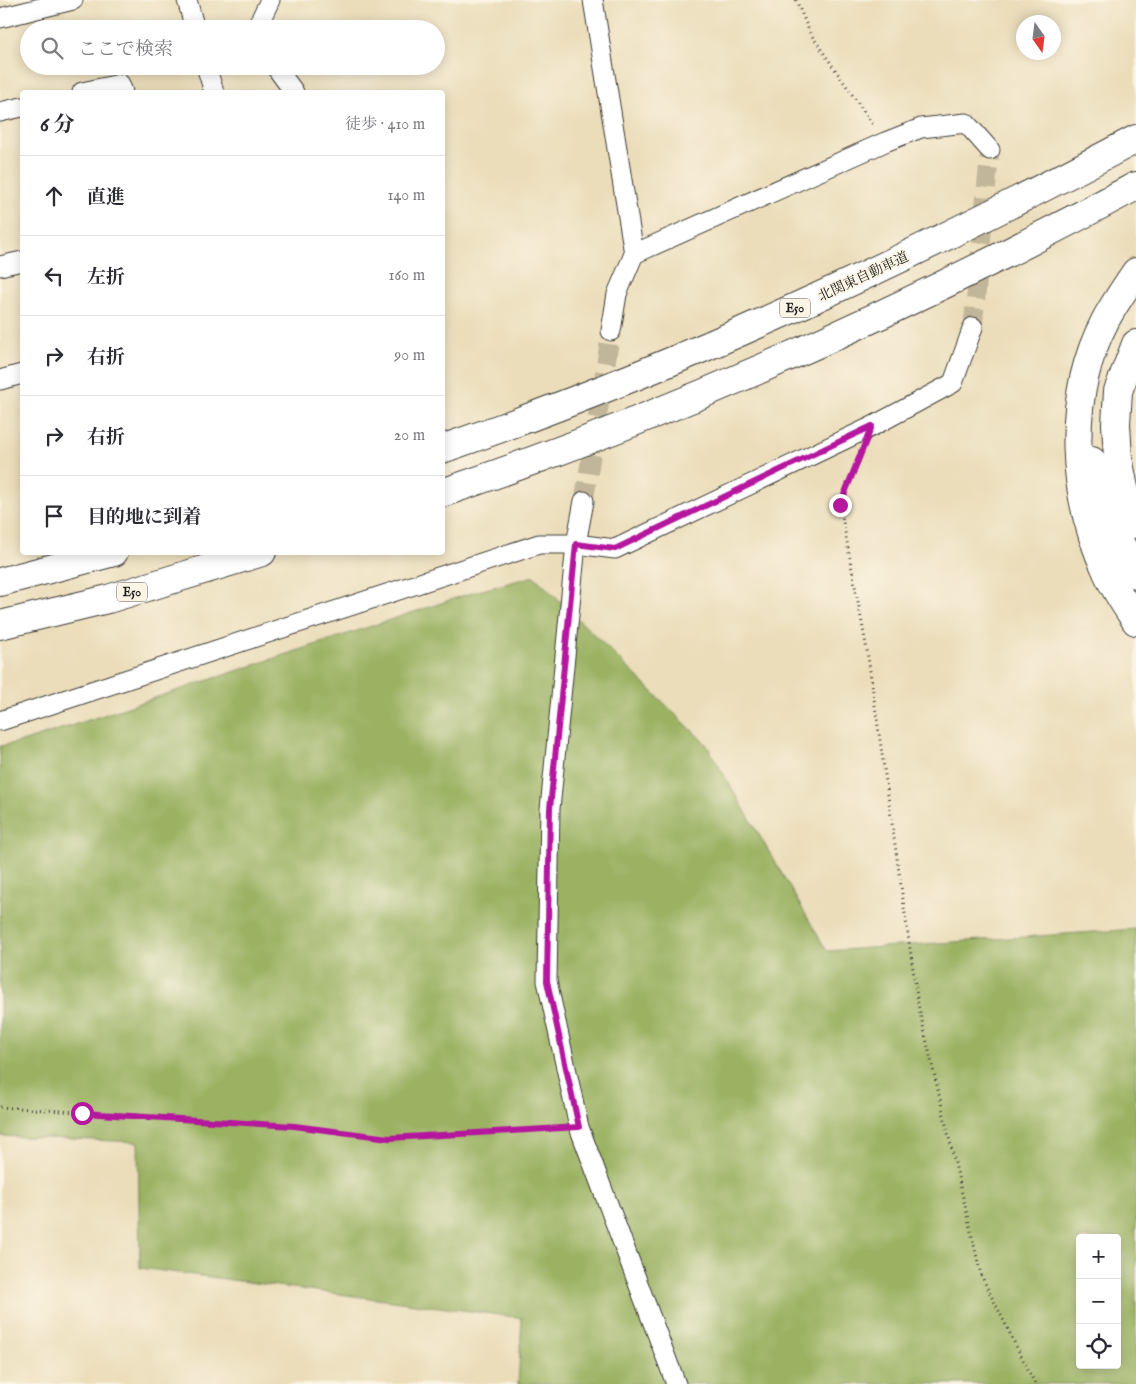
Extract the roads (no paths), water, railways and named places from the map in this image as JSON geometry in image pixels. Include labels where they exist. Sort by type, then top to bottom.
[{"type":"highway","name":"北関東自動車道","points":[[445,448],[622,382],[766,321],[874,272],[1019,201],[1136,139]]},
{"type":"highway","points":[[445,492],[628,425],[889,311],[1034,241],[1136,186]]},
{"type":"highway","points":[[1136,272],[1105,321],[1092,353],[1078,416],[1078,456],[1081,488],[1088,520],[1106,572],[1136,622]]},
{"type":"highway","points":[[1134,348],[1133,390],[1136,406]]},
{"type":"highway","points":[[1134,348],[1118,391],[1116,424],[1118,458],[1124,488],[1136,524]]},
{"type":"highway","points":[[1078,416],[1108,516],[1122,550],[1136,574]]},
{"type":"highway","points":[[0,582],[103,555]]},
{"type":"highway","name":"E50","points":[[0,625],[108,599],[252,555]]},
{"type":"street","points":[[0,18],[40,4],[73,0]]},
{"type":"street","points":[[187,0],[193,20]]},
{"type":"street","points":[[260,20],[270,0]]},
{"type":"street","points":[[593,0],[634,254],[617,294],[611,331]]},
{"type":"street","points":[[209,75],[213,90]]},
{"type":"street","points":[[282,75],[293,90]]},
{"type":"street","points":[[92,90],[120,84],[122,90]]},
{"type":"street","points":[[0,112],[20,107]]},
{"type":"street","points":[[634,254],[920,128],[966,123],[990,150]]},
{"type":"street","points":[[0,266],[20,261]]},
{"type":"street","points":[[0,720],[539,544],[576,544],[615,549],[872,426],[953,383],[973,327]]},
{"type":"street","points":[[0,380],[20,375]]},
{"type":"street","points":[[584,501],[576,544],[550,809],[547,981],[579,1127],[676,1384]]},
{"type":"tunnel","points":[[973,327],[990,150]]},
{"type":"tunnel","points":[[584,501],[611,331]]}]
